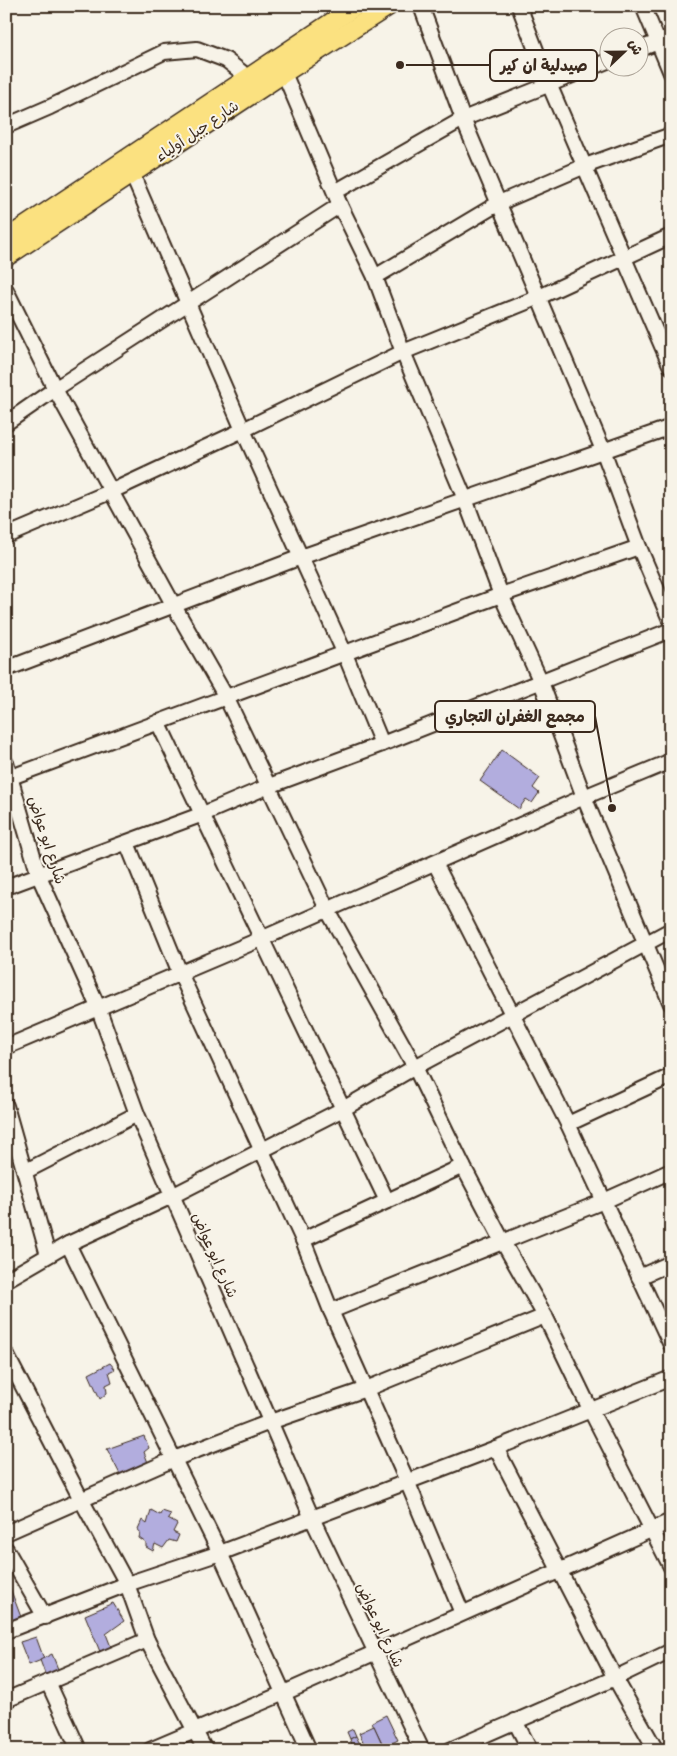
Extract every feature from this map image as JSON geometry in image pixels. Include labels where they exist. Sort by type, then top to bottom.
[{"type":"main road","name":"شارع جبل أولياء","points":[[6,238],[356,6]]},
{"type":"main road","name":"شارع جبل أولياء","points":[[6,257],[284,73],[389,6]]},
{"type":"street","points":[[421,6],[463,119],[604,450],[639,547],[671,622]]},
{"type":"street","points":[[519,6],[548,84],[624,258],[666,346],[671,367]]},
{"type":"street","points":[[642,6],[671,73]]},
{"type":"street","points":[[650,45],[671,37]]},
{"type":"street","points":[[6,126],[164,52],[197,49],[226,60],[248,78]]},
{"type":"street","points":[[6,423],[187,304],[338,199],[463,119],[600,64]]},
{"type":"street","points":[[284,73],[338,199],[375,277],[403,352],[465,499],[501,594],[541,682],[584,797],[671,1004]]},
{"type":"street","points":[[375,277],[500,203],[585,166],[671,135]]},
{"type":"street","points":[[132,174],[187,304],[345,654],[382,744]]},
{"type":"street","points":[[6,536],[243,430],[403,352],[539,297],[671,236]]},
{"type":"street","points":[[6,290],[56,389],[174,606],[226,697],[327,909],[415,1067],[463,1166],[545,1316],[590,1410],[671,1567]]},
{"type":"street","points":[[6,669],[301,557],[671,427]]},
{"type":"street","points":[[8,779],[501,594],[639,547]]},
{"type":"street","points":[[6,887],[203,814],[269,786],[382,744],[671,630]]},
{"type":"street","points":[[158,722],[387,1201]]},
{"type":"street","points":[[6,1047],[261,939],[584,797],[671,761]]},
{"type":"street","name":"شارع ابو عواض","points":[[6,763],[8,779],[39,876],[98,1007],[137,1114],[312,1518],[422,1750]]},
{"type":"street","points":[[127,842],[180,973],[303,1240],[331,1311],[408,1481],[462,1613]]},
{"type":"street","points":[[435,863],[568,1124],[671,1345]]},
{"type":"street","points":[[6,1280],[68,1244],[172,1196],[343,1109],[415,1067],[671,930]]},
{"type":"street","points":[[568,1124],[671,1076]]},
{"type":"street","points":[[6,1106],[26,1171],[48,1255]]},
{"type":"street","points":[[26,1171],[137,1114]]},
{"type":"street","points":[[303,1240],[463,1166]]},
{"type":"street","points":[[331,1311],[604,1201],[671,1171]]},
{"type":"street","points":[[68,1244],[220,1553],[309,1750]]},
{"type":"street","points":[[640,1277],[671,1263]]},
{"type":"street","points":[[6,1534],[174,1459],[270,1422],[366,1389],[545,1316]]},
{"type":"street","points":[[6,1354],[126,1584],[148,1640],[205,1750]]},
{"type":"street","points":[[6,1631],[126,1584],[220,1553],[496,1448],[671,1378]]},
{"type":"street","points":[[496,1448],[615,1678],[656,1750]]},
{"type":"street","points":[[150,1750],[284,1693],[671,1521]]},
{"type":"street","points":[[6,1549],[45,1617]]},
{"type":"street","points":[[6,1700],[148,1640]]},
{"type":"street","points":[[450,1750],[615,1678],[671,1651]]},
{"type":"street","points":[[48,1682],[79,1750]]},
{"type":"street","points":[[515,1721],[530,1750]]},
{"type":"building","points":[[502,750],[540,778],[533,788],[539,793],[532,803],[526,799],[519,809],[480,781]]},
{"type":"building","points":[[110,1363],[115,1369],[109,1372],[112,1382],[106,1385],[107,1393],[100,1399],[89,1374]]},
{"type":"building","points":[[144,1436],[149,1448],[144,1452],[150,1468],[123,1480],[107,1449]]},
{"type":"building","points":[[151,1510],[160,1515],[162,1511],[171,1514],[168,1519],[177,1524],[173,1532],[179,1535],[176,1542],[169,1540],[163,1548],[155,1544],[153,1551],[146,1547],[146,1543],[139,1538],[140,1533],[138,1529],[142,1520],[147,1524]]},
{"type":"building","points":[[10,1588],[21,1617],[6,1624],[6,1589]]},
{"type":"building","points":[[113,1603],[124,1621],[106,1634],[113,1652],[103,1659],[85,1615]]},
{"type":"building","points":[[36,1637],[44,1659],[29,1665],[20,1642]]},
{"type":"building","points":[[52,1654],[60,1674],[48,1682],[40,1660]]},
{"type":"building","points":[[386,1715],[398,1740],[384,1747],[372,1722]]},
{"type":"building","points":[[374,1726],[385,1750],[367,1750],[359,1733]]},
{"type":"building","points":[[353,1729],[356,1736],[350,1739],[347,1732]]},
{"type":"building","points":[[356,1736],[360,1744],[353,1747],[350,1739]]},
{"type":"place","name":"صيدلية ان كير","points":[[400,65]]},
{"type":"place","name":"مجمع الغفران التجاري","points":[[612,808]]}]
